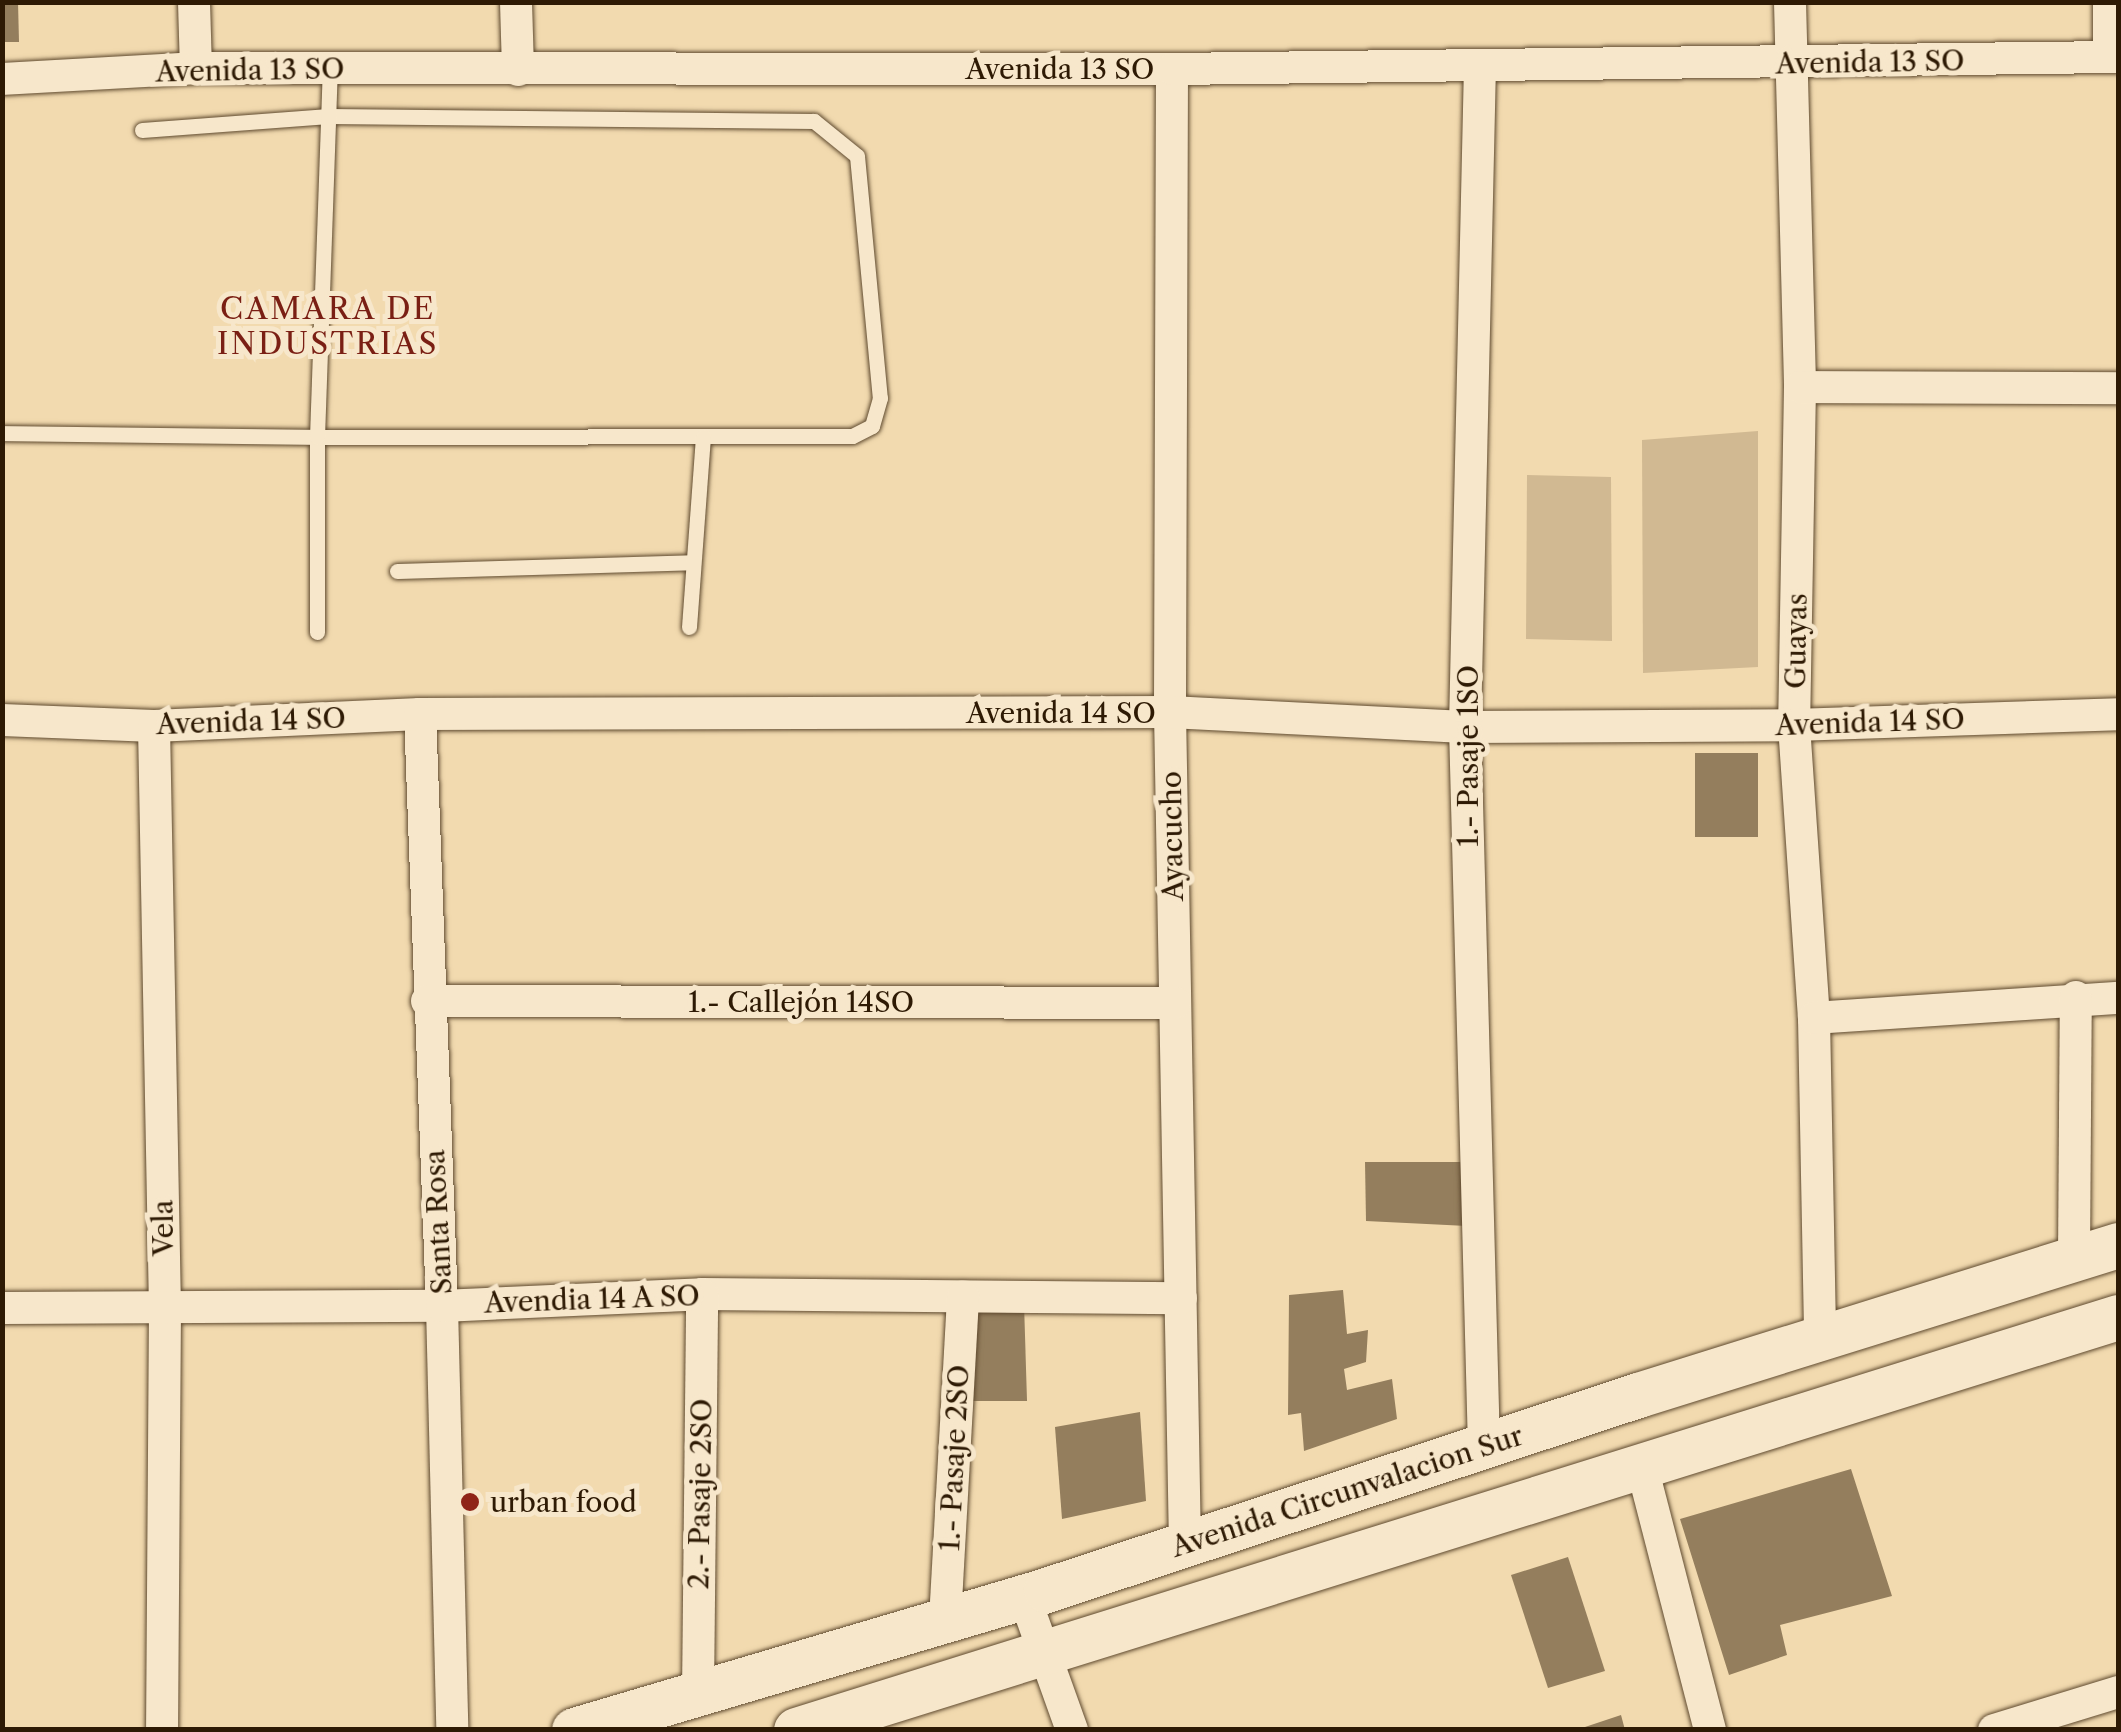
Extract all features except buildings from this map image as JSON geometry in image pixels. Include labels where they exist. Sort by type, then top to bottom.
[{"type":"main road","name":"Avenida Circunvalacion Sur","points":[[574,1730],[1024,1596],[2118,1245]]},
{"type":"main road","points":[[796,1730],[2118,1317]]},
{"type":"street","points":[[194,2],[196,68]]},
{"type":"street","points":[[516,2],[518,70]]},
{"type":"street","name":"Guayas","points":[[1790,2],[1800,387],[1794,725],[1814,1018],[1820,1338]]},
{"type":"street","points":[[2109,2],[2114,57]]},
{"type":"street","name":"Avenida 13 SO","points":[[2,79],[196,68],[1172,68],[1790,64],[2114,57]]},
{"type":"street","name":"1.- Pasaje 1SO","points":[[1480,65],[1465,727],[1484,1447]]},
{"type":"street","name":"Ayacucho","points":[[1172,68],[1170,712],[1185,1543]]},
{"type":"street","points":[[1800,387],[2118,388]]},
{"type":"street","name":"Avenida 14 SO","points":[[2,720],[154,726],[420,714],[1170,712],[1465,727],[1794,725],[2118,714]]},
{"type":"street","name":"Santa Rosa","points":[[420,714],[442,1306],[452,1730]]},
{"type":"street","name":"Vela","points":[[154,726],[164,1308],[162,1730]]},
{"type":"street","points":[[1814,1018],[2076,997],[2118,998]]},
{"type":"street","points":[[2074,1258],[2076,997]]},
{"type":"street","name":"1.- Callejón 14SO","points":[[428,1002],[1175,1002]]},
{"type":"street","name":"Avendia 14 A SO","points":[[2,1308],[442,1306],[702,1294],[1180,1298]]},
{"type":"street","name":"2.- Pasaje 2SO","points":[[698,1695],[702,1294]]},
{"type":"street","name":"1.- Pasaje 2SO","points":[[945,1620],[963,1296]]},
{"type":"street","points":[[1642,1466],[1710,1730]]},
{"type":"street","points":[[1024,1596],[1072,1730]]},
{"type":"street","points":[[1994,1730],[2118,1692]]},
{"type":"lane","points":[[317,632],[317,437],[330,69]]},
{"type":"lane","points":[[2,433],[852,436],[872,426],[880,398],[857,156],[814,121],[328,116],[142,130]]},
{"type":"lane","points":[[689,627],[703,437]]},
{"type":"lane","points":[[397,572],[693,562]]},
{"type":"shaded area","points":[[1758,431],[1758,667],[1643,673],[1642,440]]},
{"type":"shaded area","points":[[1527,475],[1611,477],[1612,641],[1526,639]]},
{"type":"place","name":"urban food","points":[[470,1502]]},
{"type":"district","name":"CAMARA DE INDUSTRIAS","points":[[328,326]]}]
